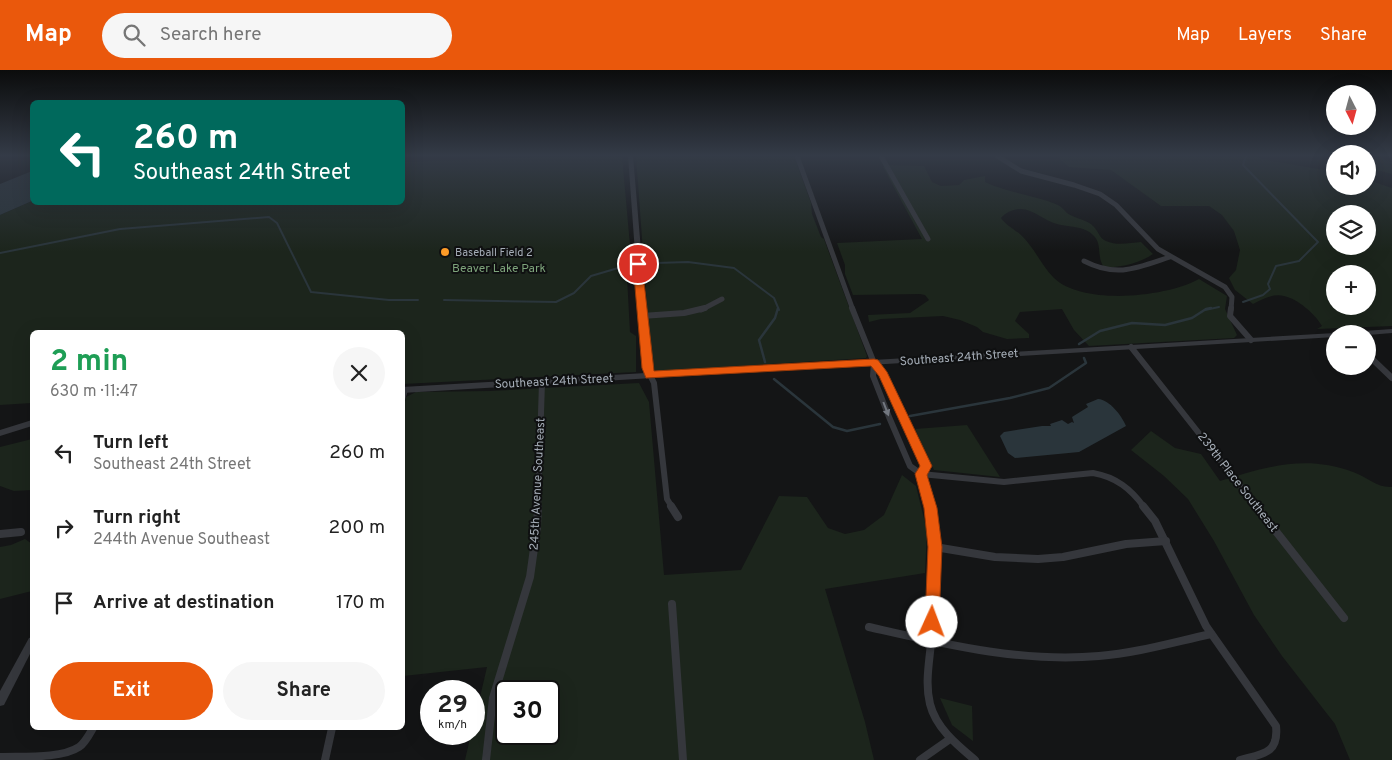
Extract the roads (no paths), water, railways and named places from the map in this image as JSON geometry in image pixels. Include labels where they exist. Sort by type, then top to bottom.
[{"type":"street","points":[[632,188],[647,368],[654,383],[667,499],[678,517]]},
{"type":"street","points":[[808,188],[874,363],[884,374],[926,466],[921,474],[931,508],[935,547],[927,693],[935,717],[950,739],[975,760]]},
{"type":"street","points":[[899,188],[928,238]]},
{"type":"street","points":[[1079,188],[1100,194],[1114,203],[1153,245],[1170,257],[1225,287],[1232,297],[1230,316],[1251,340]]},
{"type":"street","points":[[1084,261],[1100,270],[1115,272],[1170,257]]},
{"type":"street","points":[[642,316],[695,313],[707,310],[722,299]]},
{"type":"street","points":[[1376,332],[1392,331]]},
{"type":"street","name":"Southeast 24th Street","points":[[405,390],[1326,336]]},
{"type":"street","name":"239th Place Southeast","points":[[1131,347],[1344,618]]},
{"type":"street","points":[[874,363],[873,376],[889,417],[910,466],[921,474],[1015,482],[1088,472],[1104,473],[1115,478],[1135,495],[1155,520],[1210,634],[1272,718],[1278,734],[1274,748],[1240,760]]},
{"type":"street","points":[[1376,363],[1392,378]]},
{"type":"street","name":"245th Avenue Southeast","points":[[486,760],[493,698],[521,609],[535,548],[542,382]]},
{"type":"street","points":[[0,433],[30,424]]},
{"type":"street","points":[[0,534],[21,532]]},
{"type":"street","points":[[935,547],[995,557],[1038,559],[1063,557],[1126,544],[1166,541]]},
{"type":"street","points":[[672,604],[682,760]]},
{"type":"street","points":[[870,627],[931,641],[1024,656],[1085,657],[1108,655],[1210,634]]},
{"type":"street","points":[[0,701],[30,645]]},
{"type":"street","points":[[0,757],[62,752],[76,749],[85,742],[92,730]]},
{"type":"street","points":[[325,760],[332,730]]},
{"type":"street","points":[[920,760],[950,739]]},
{"type":"waterway","points":[[1243,302],[1263,295],[1270,289],[1268,284],[1276,266],[1299,261],[1318,242],[1266,188]]},
{"type":"waterway","points":[[0,253],[120,229],[269,217],[277,223],[311,292],[389,300],[418,300]]},
{"type":"waterway","points":[[656,263],[688,262],[734,268],[774,298],[779,310]]},
{"type":"waterway","points":[[444,300],[556,302],[574,293],[591,276],[625,266]]},
{"type":"waterway","points":[[1205,310],[1219,307]]},
{"type":"waterway","points":[[765,362],[759,340],[775,318],[778,308]]},
{"type":"waterway","points":[[1079,344],[1100,331],[1132,323],[1165,325],[1192,318],[1211,308]]},
{"type":"waterway","points":[[910,416],[1010,398],[1049,388],[1086,363],[1084,358]]},
{"type":"waterway","points":[[774,379],[833,427],[847,431],[880,424]]},
{"type":"place","name":"Baseball Field 2","points":[[445,252]]},
{"type":"park label","name":"Beaver Lake Park","points":[[499,268]]}]
